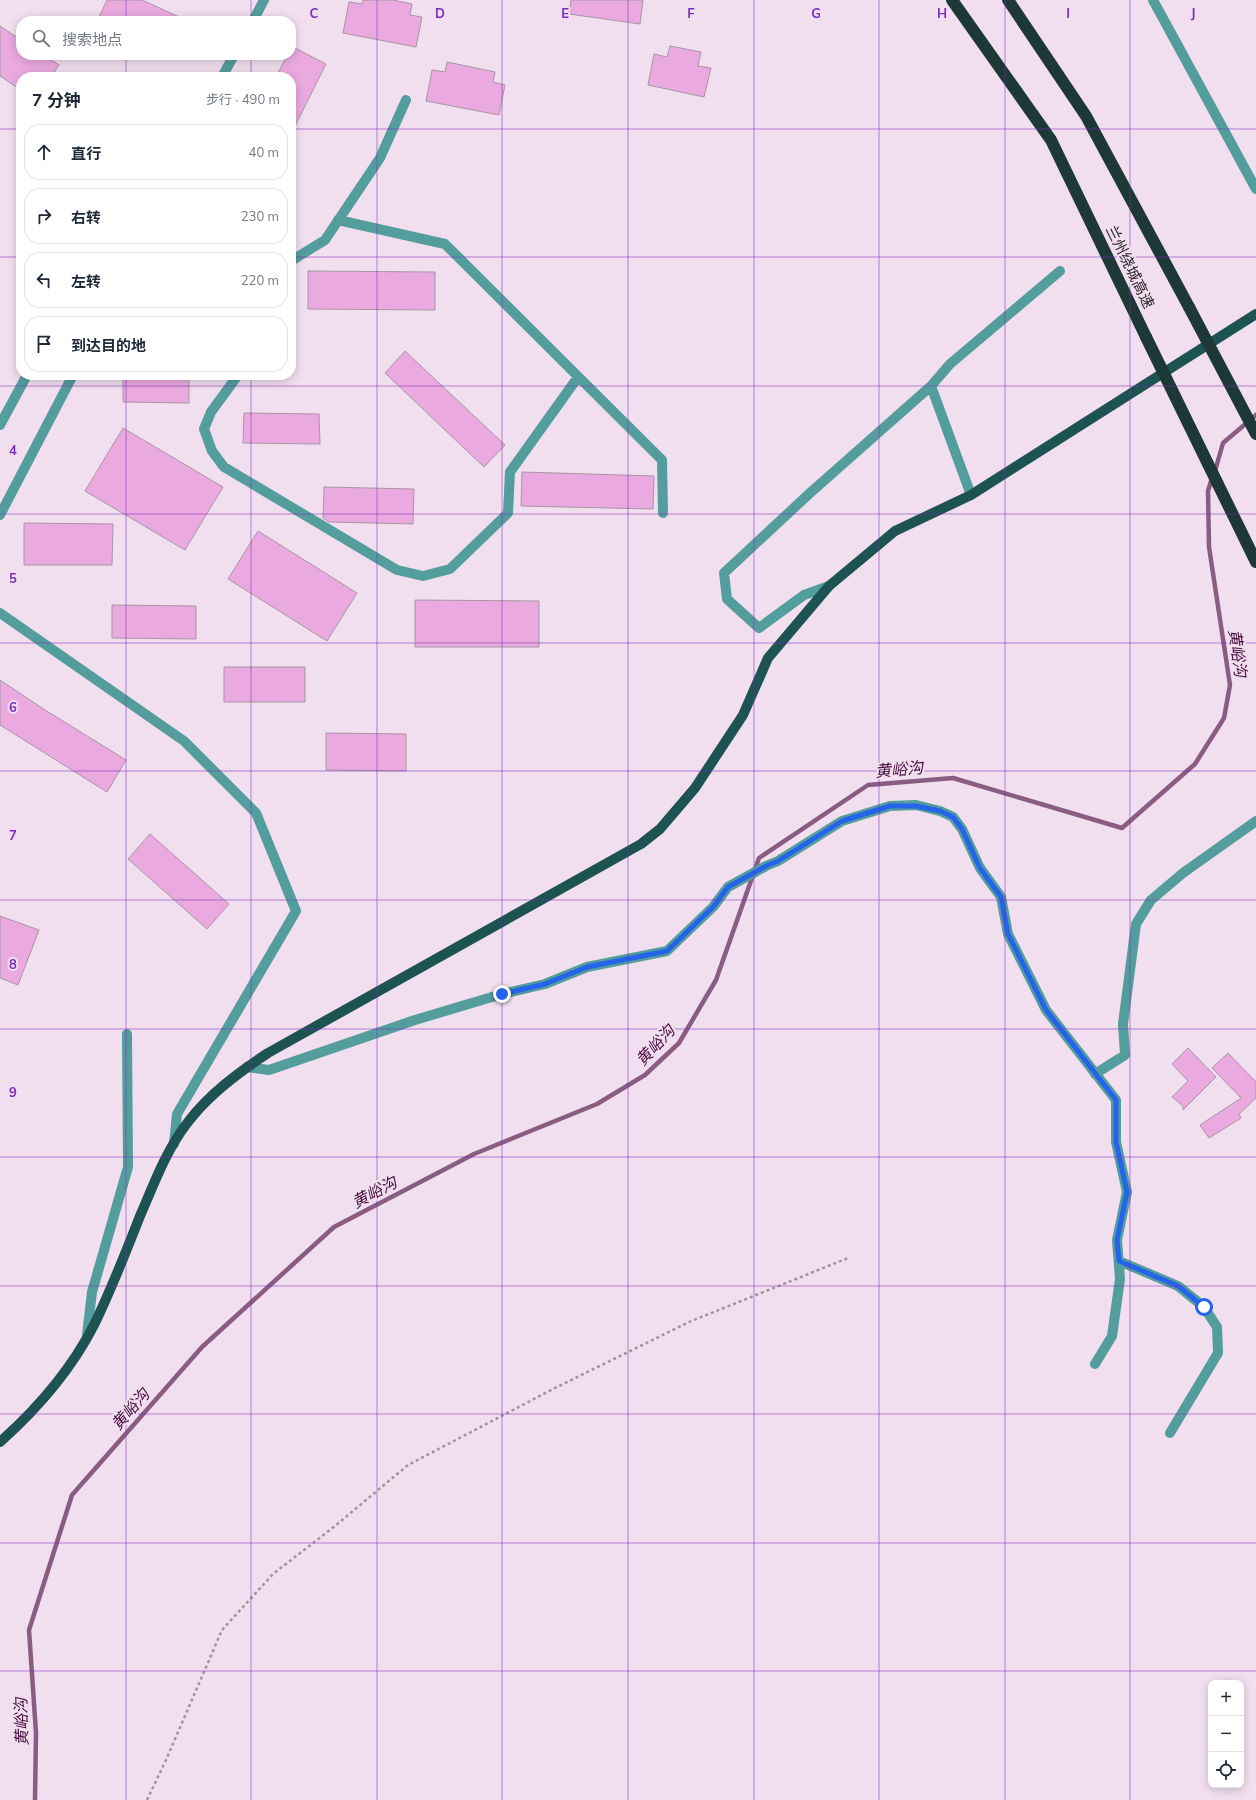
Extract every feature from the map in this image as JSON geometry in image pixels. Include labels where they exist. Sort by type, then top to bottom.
[{"type":"highway","name":"兰州绕城高速","points":[[952,0],[1051,140],[1256,562]]},
{"type":"highway","name":"兰州绕城高速","points":[[1008,0],[1086,116],[1256,434]]},
{"type":"main road","points":[[0,1442],[51,1390],[87,1335],[93,1325],[152,1188],[174,1144],[188,1122],[205,1103],[247,1067],[275,1049],[613,860],[640,844],[660,829],[695,788],[744,715],[768,658],[829,586],[895,530],[971,495],[1256,314]]},
{"type":"street","points":[[256,16],[264,0]]},
{"type":"street","points":[[1153,0],[1256,189]]},
{"type":"street","points":[[225,72],[231,60]]},
{"type":"street","points":[[296,258],[325,240],[380,158],[406,100]]},
{"type":"street","points":[[338,220],[445,244],[662,460],[663,513]]},
{"type":"street","points":[[829,586],[804,595],[759,628],[727,599],[724,573],[810,493],[931,386],[950,364],[1060,270]]},
{"type":"street","points":[[234,380],[211,412],[204,429],[212,451],[224,466],[397,570],[423,576],[450,569],[508,513],[510,472],[578,377]]},
{"type":"street","points":[[0,425],[24,380]]},
{"type":"street","points":[[0,515],[70,380]]},
{"type":"street","points":[[931,386],[971,495]]},
{"type":"street","points":[[0,613],[184,741],[256,813],[296,911],[177,1114],[174,1144]]},
{"type":"street","points":[[247,1067],[269,1070],[415,1020],[502,994],[545,984],[587,967],[667,951],[713,907],[728,887],[778,861],[842,821],[890,806],[916,806],[940,811],[953,817],[962,829],[980,868],[1001,897],[1008,934],[1046,1010],[1116,1100],[1116,1142],[1127,1192],[1117,1240],[1120,1279],[1112,1336],[1095,1364]]},
{"type":"street","points":[[1096,1074],[1125,1055],[1123,1024],[1136,924],[1151,900],[1183,873],[1256,821]]},
{"type":"street","points":[[87,1335],[92,1292],[128,1167],[127,1034]]},
{"type":"street","points":[[1119,1261],[1178,1286],[1204,1307],[1217,1327],[1218,1353],[1170,1433]]},
{"type":"path","points":[[147,1800],[222,1630],[273,1574],[335,1526],[408,1465],[553,1389],[689,1322],[848,1258]]},
{"type":"building","points":[[107,0],[142,0],[177,16],[99,16]]},
{"type":"building","points":[[363,0],[393,0],[412,4],[410,15],[422,17],[416,47],[343,33],[349,2],[362,4]]},
{"type":"building","points":[[571,0],[643,0],[640,24],[569,14]]},
{"type":"building","points":[[0,26],[16,37],[16,60],[52,60],[59,65],[54,72],[16,72],[16,87],[0,76]]},
{"type":"building","points":[[670,46],[701,52],[698,66],[711,68],[704,97],[648,85],[654,54],[667,57]]},
{"type":"building","points":[[296,49],[326,64],[296,124],[296,72],[278,72],[284,60],[296,60]]},
{"type":"building","points":[[447,62],[495,72],[493,82],[505,85],[499,115],[426,101],[432,70],[445,72]]},
{"type":"building","points":[[308,271],[435,272],[435,310],[308,309]]},
{"type":"building","points":[[405,351],[505,445],[484,467],[385,373]]},
{"type":"building","points":[[123,380],[189,380],[189,403],[123,402]]},
{"type":"building","points":[[244,413],[319,414],[320,444],[243,443]]},
{"type":"building","points":[[123,428],[223,487],[185,550],[85,491]]},
{"type":"building","points":[[522,472],[654,476],[653,509],[521,506]]},
{"type":"building","points":[[324,487],[414,489],[413,524],[329,522],[323,518]]},
{"type":"building","points":[[24,523],[113,524],[112,565],[24,565]]},
{"type":"building","points":[[258,531],[357,593],[327,641],[228,579]]},
{"type":"building","points":[[415,600],[539,601],[539,647],[415,647]]},
{"type":"building","points":[[112,605],[196,606],[196,639],[112,638]]},
{"type":"building","points":[[224,667],[305,667],[305,702],[224,702]]},
{"type":"building","points":[[0,680],[45,710],[126,760],[107,792],[0,725]]},
{"type":"building","points":[[326,733],[406,734],[406,771],[326,770]]},
{"type":"building","points":[[150,834],[229,904],[207,929],[128,859]]},
{"type":"building","points":[[0,916],[39,930],[18,985],[0,978]]},
{"type":"building","points":[[1188,1048],[1216,1077],[1183,1110],[1183,1106],[1172,1097],[1188,1081],[1172,1064]]},
{"type":"building","points":[[1228,1053],[1256,1082],[1256,1098],[1239,1114],[1241,1118],[1209,1138],[1200,1125],[1241,1098],[1212,1068]]},
{"type":"waterway","name":"黄峪沟","points":[[1215,471],[1223,443],[1256,415]]},
{"type":"waterway","name":"黄峪沟","points":[[35,1800],[36,1733],[29,1630],[72,1495],[202,1347],[334,1227],[474,1154],[597,1104],[645,1075],[679,1043],[716,980],[759,858],[868,785],[953,778],[1122,828],[1195,764],[1224,718],[1230,685],[1209,547],[1208,491],[1212,478]]},
{"type":"route","points":[[502,994],[545,984],[587,967],[667,951],[713,907],[728,887],[778,861],[842,821],[890,806],[916,806],[940,811],[953,817],[962,829],[980,868],[1001,897],[1008,934],[1046,1010],[1116,1100],[1116,1142],[1127,1192],[1117,1240],[1119,1261],[1178,1286],[1204,1307]]}]
